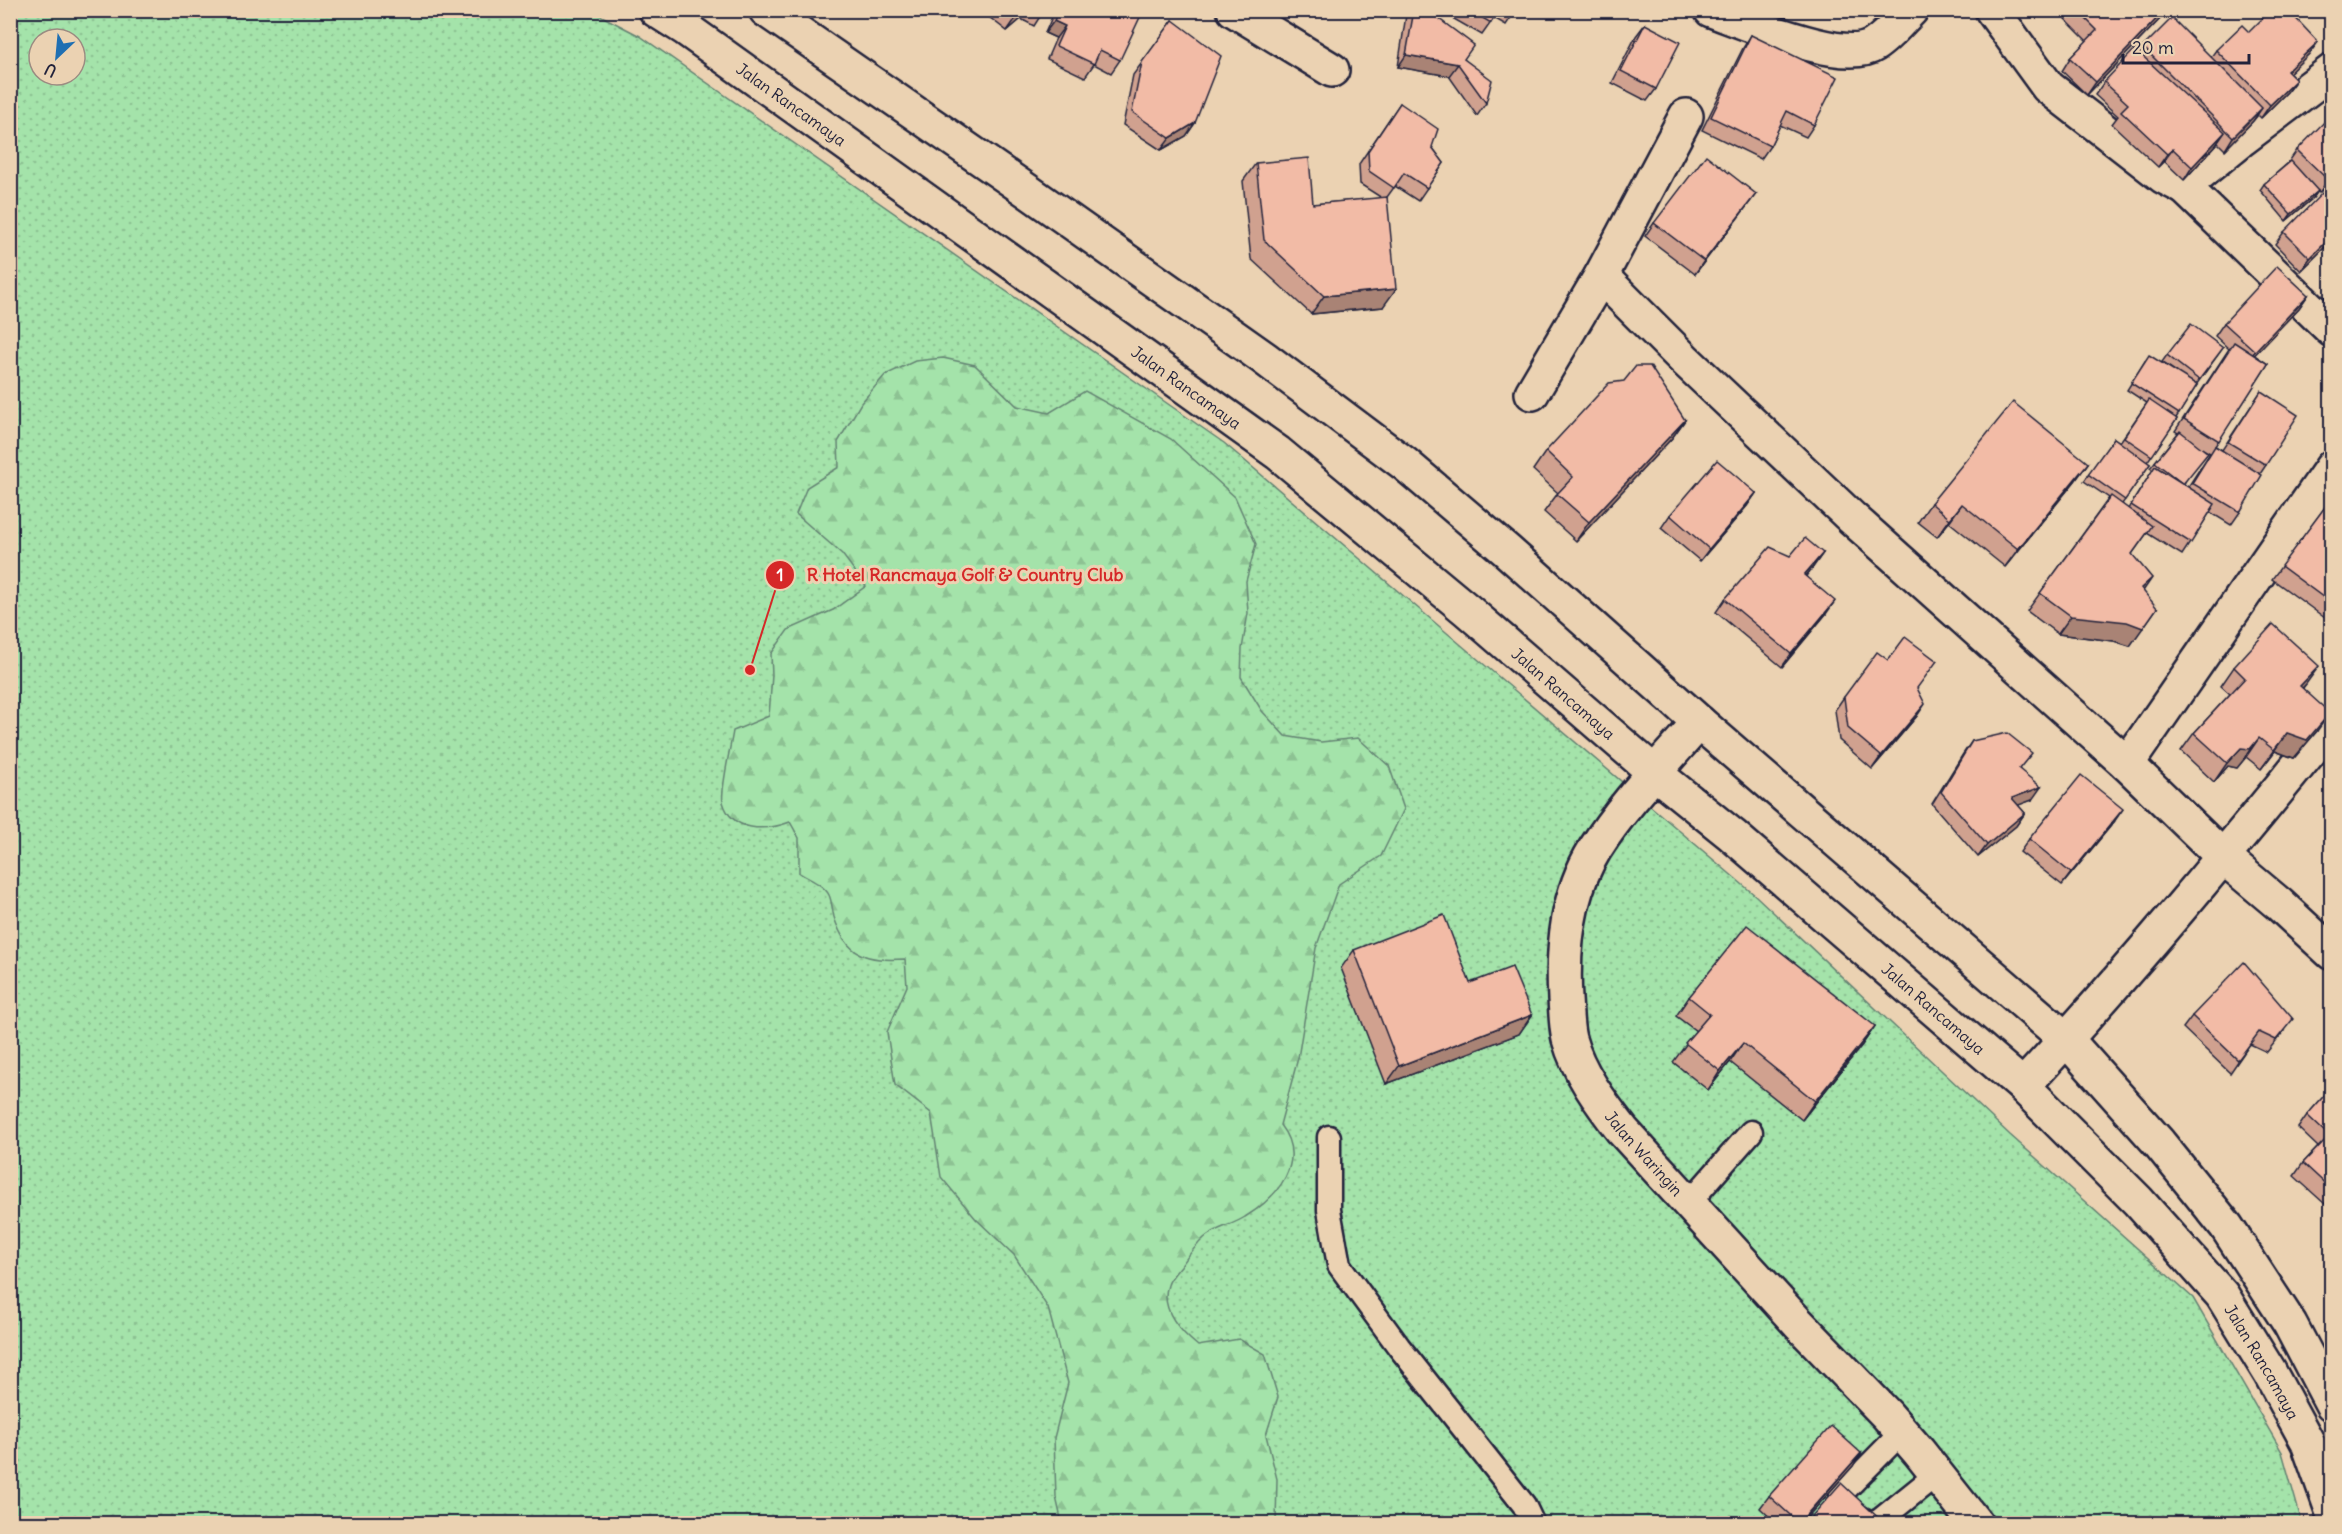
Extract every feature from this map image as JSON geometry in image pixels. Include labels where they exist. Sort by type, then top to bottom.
[{"type":"street","name":"Jalan Rancamaya","points":[[656,10],[1278,453],[1732,835],[2023,1086],[2138,1201],[2223,1294],[2308,1443],[2331,1510]]},
{"type":"street","points":[[766,10],[1264,358],[1405,464],[2067,1040],[2159,1143],[2226,1226],[2290,1324],[2331,1404]]},
{"type":"street","points":[[1234,10],[1332,70]]},
{"type":"street","points":[[1711,10],[1802,42],[1850,51],[1873,46],[1911,10]]},
{"type":"street","points":[[1992,10],[2048,87],[2164,177],[2185,188],[2331,330]]},
{"type":"street","points":[[2185,188],[2226,152],[2331,71]]},
{"type":"street","points":[[1532,393],[1601,276],[1686,116]]},
{"type":"street","points":[[1601,276],[1684,359],[1844,510],[2127,764],[2223,858],[2279,904],[2331,953]]},
{"type":"street","points":[[2127,764],[2331,467]]},
{"type":"street","name":"Jalan Waringin","points":[[1699,722],[1613,824],[1594,851],[1580,882],[1568,919],[1564,950],[1569,1039],[1604,1107],[1688,1204],[1901,1433],[1976,1524]]},
{"type":"street","points":[[2023,1086],[2067,1040],[2223,858],[2331,724]]},
{"type":"lane","points":[[1688,1204],[1751,1132]]},
{"type":"lane","points":[[1329,1137],[1329,1210],[1339,1265],[1399,1347],[1524,1505],[1533,1524]]},
{"type":"lane","points":[[1901,1433],[1840,1494],[1842,1503],[1862,1518],[1874,1522],[1880,1520],[1937,1474]]},
{"type":"green space","points":[[590,10],[640,36],[1224,443],[1756,896],[2010,1135],[2193,1298],[2282,1452],[2302,1523],[11,1524],[11,11]]},
{"type":"green space","points":[[943,358],[975,365],[1017,406],[1049,413],[1085,391],[1171,439],[1235,497],[1256,544],[1246,581],[1248,613],[1242,649],[1241,677],[1262,711],[1285,736],[1321,742],[1358,738],[1389,766],[1404,809],[1381,856],[1339,884],[1316,948],[1298,1058],[1280,1125],[1288,1138],[1291,1152],[1290,1165],[1285,1177],[1278,1189],[1257,1209],[1240,1220],[1213,1232],[1201,1241],[1172,1277],[1166,1294],[1166,1303],[1173,1320],[1198,1346],[1239,1339],[1265,1354],[1278,1397],[1266,1435],[1277,1479],[1276,1523],[1062,1523],[1056,1497],[1054,1438],[1068,1383],[1048,1308],[1014,1255],[976,1219],[941,1177],[931,1113],[895,1085],[887,1032],[907,986],[905,959],[869,957],[860,954],[845,941],[834,917],[827,891],[799,873],[799,838],[790,822],[771,827],[751,827],[734,819],[727,812],[723,802],[724,779],[733,731],[769,716],[771,654],[788,630],[833,610],[866,586],[842,554],[796,514],[807,487],[839,467],[838,442],[861,403],[885,375],[915,361]]},
{"type":"building","points":[[1006,10],[1025,10],[1016,18]]},
{"type":"building","points":[[1058,10],[1132,10],[1141,15],[1120,60],[1100,50],[1094,64],[1056,46],[1065,26],[1054,21]]},
{"type":"building","points":[[1414,10],[1427,10],[1474,45],[1464,59],[1492,80],[1486,103],[1458,64],[1406,55]]},
{"type":"building","points":[[1469,10],[1498,10],[1491,23]]},
{"type":"building","points":[[2077,10],[2165,10],[2096,82],[2070,58],[2097,30]]},
{"type":"building","points":[[2271,10],[2288,10],[2318,42],[2287,71],[2296,80],[2270,105],[2216,50],[2242,25],[2249,32]]},
{"type":"building","points":[[2172,18],[2262,108],[2233,137],[2143,47]]},
{"type":"building","points":[[1173,20],[1221,56],[1195,123],[1170,138],[1132,112],[1142,62]]},
{"type":"building","points":[[1645,24],[1680,42],[1656,89],[1621,71]]},
{"type":"building","points":[[1751,35],[1838,77],[1814,125],[1787,111],[1770,146],[1711,117]]},
{"type":"building","points":[[2135,49],[2225,132],[2192,167],[2173,149],[2167,154],[2121,111],[2128,104],[2104,82]]},
{"type":"building","points":[[1400,103],[1438,129],[1432,147],[1444,163],[1427,188],[1404,173],[1394,188],[1369,171],[1368,151]]},
{"type":"building","points":[[2331,115],[2331,177],[2328,180],[2297,150]]},
{"type":"building","points":[[1706,155],[1756,194],[1704,261],[1654,223]]},
{"type":"building","points":[[1309,158],[1313,204],[1387,197],[1396,289],[1324,296],[1264,240],[1256,163]]},
{"type":"building","points":[[2291,161],[2318,191],[2291,214],[2264,184]]},
{"type":"building","points":[[2331,184],[2331,237],[2310,258],[2284,232]]},
{"type":"building","points":[[2277,266],[2308,295],[2255,351],[2224,323]]},
{"type":"building","points":[[2191,324],[2223,348],[2199,380],[2167,355]]},
{"type":"building","points":[[2234,342],[2268,364],[2219,441],[2184,419]]},
{"type":"building","points":[[2149,355],[2197,385],[2179,414],[2131,383]]},
{"type":"building","points":[[1636,366],[1650,366],[1685,420],[1589,522],[1557,494],[1573,477],[1546,451],[1609,383],[1624,381]]},
{"type":"building","points":[[2261,391],[2298,415],[2266,465],[2228,442]]},
{"type":"building","points":[[2149,400],[2177,419],[2152,456],[2124,437]]},
{"type":"building","points":[[2013,402],[2088,463],[2018,549],[1962,504],[1950,519],[1931,503]]},
{"type":"building","points":[[2180,431],[2208,453],[2183,484],[2155,462]]},
{"type":"building","points":[[2114,438],[2150,464],[2125,500],[2088,474]]},
{"type":"building","points":[[2215,446],[2262,475],[2240,512],[2192,483]]},
{"type":"building","points":[[1717,460],[1756,493],[1709,549],[1670,515]]},
{"type":"building","points":[[2155,466],[2215,504],[2191,543],[2131,505]]},
{"type":"building","points":[[2111,496],[2152,526],[2132,554],[2152,578],[2141,588],[2157,608],[2143,628],[2127,622],[2071,616],[2040,593]]},
{"type":"building","points":[[2331,499],[2331,603],[2281,566]]},
{"type":"building","points":[[1805,538],[1823,553],[1804,575],[1835,601],[1791,654],[1725,599],[1770,547],[1790,556]]},
{"type":"building","points":[[2273,624],[2319,666],[2300,686],[2330,713],[2307,740],[2287,733],[2274,750],[2259,738],[2250,749],[2241,748],[2227,763],[2194,733],[2245,678],[2234,667]]},
{"type":"building","points":[[1905,637],[1937,661],[1917,688],[1925,704],[1881,756],[1848,728],[1844,697],[1877,652],[1888,660]]},
{"type":"building","points":[[2007,733],[2032,753],[2019,769],[2041,787],[2012,798],[2025,813],[1987,845],[1941,792],[1972,741]]},
{"type":"building","points":[[2081,775],[2123,809],[2071,873],[2029,839]]},
{"type":"building","points":[[1444,915],[1470,983],[1512,967],[1532,1015],[1399,1066],[1354,950]]},
{"type":"building","points":[[1747,925],[1875,1026],[1815,1101],[1743,1043],[1720,1071],[1685,1043],[1710,1014],[1689,997]]},
{"type":"building","points":[[2244,962],[2293,1019],[2276,1040],[2259,1032],[2238,1060],[2192,1016]]},
{"type":"building","points":[[2331,1088],[2331,1189],[2303,1163],[2329,1136],[2307,1115]]},
{"type":"building","points":[[1831,1426],[1861,1453],[1799,1523],[1769,1496]]},
{"type":"building","points":[[1841,1483],[1885,1524],[1805,1524]]},
{"type":"place","name":"R Hotel Rancmaya Golf & Country Club","points":[[750,670]]}]
